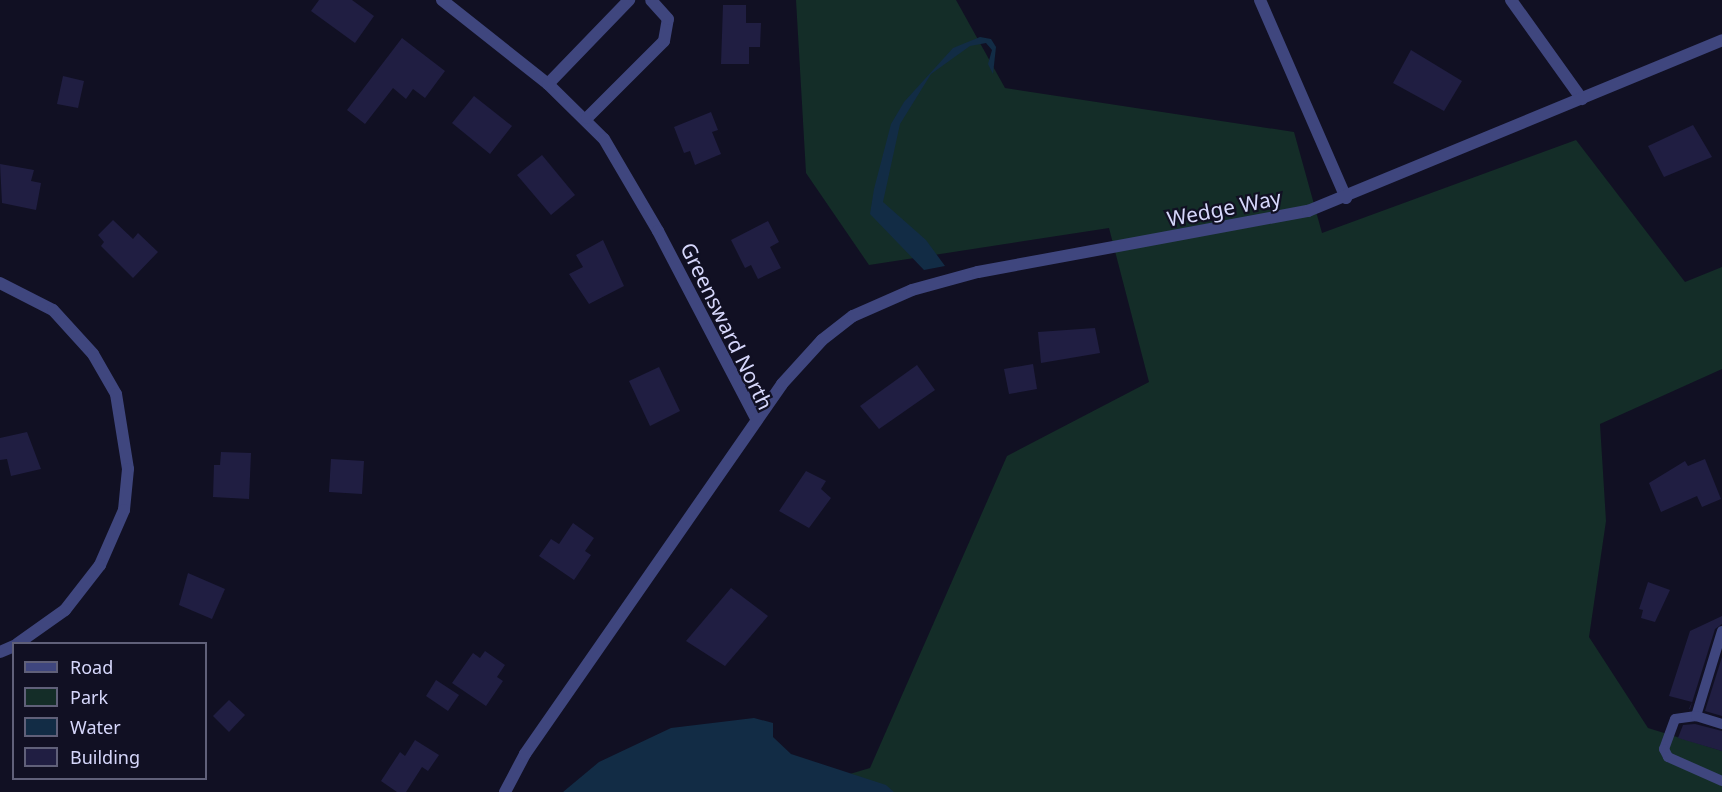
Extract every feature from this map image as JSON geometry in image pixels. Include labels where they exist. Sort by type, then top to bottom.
[{"type":"street","name":"Greensward North","points":[[442,0],[587,118],[658,231],[757,420],[525,754],[505,792]]},
{"type":"street","points":[[548,84],[629,0]]},
{"type":"street","points":[[587,118],[664,41],[668,19],[651,0]]},
{"type":"street","points":[[1260,0],[1347,198]]},
{"type":"street","points":[[1511,0],[1582,99]]},
{"type":"street","name":"Wedge Way","points":[[757,420],[782,384],[832,332],[865,309],[912,290],[978,272],[1268,221],[1347,198],[1722,40]]},
{"type":"street","points":[[0,283],[53,310],[93,354],[116,394],[128,469],[124,510],[100,565],[65,610],[19,642]]},
{"type":"lane","points":[[1695,717],[1722,631]]},
{"type":"lane","points":[[1722,724],[1695,717],[1670,724],[1665,753],[1722,781]]},
{"type":"green space","points":[[796,0],[956,0],[1005,88],[1294,132],[1322,233],[1576,140],[1685,282],[1722,267],[1722,369],[1600,424],[1606,521],[1589,637],[1648,728],[1722,751],[1722,792],[789,792],[870,768],[1007,456],[1149,382],[1109,228],[869,265],[806,173]]},
{"type":"water","points":[[980,37],[991,39],[996,47],[993,74],[988,64],[992,50],[986,43],[970,46],[931,74],[900,124],[883,202],[926,240],[945,266],[924,270],[870,214],[874,189],[891,124],[904,102],[953,48]]},
{"type":"water","points":[[754,718],[773,723],[773,737],[791,754],[886,785],[894,792],[563,792],[599,762],[671,728]]},
{"type":"building","points":[[319,0],[352,0],[374,16],[355,43],[311,11]]},
{"type":"building","points":[[723,5],[746,5],[746,23],[761,23],[760,47],[749,47],[749,64],[721,64]]},
{"type":"building","points":[[402,38],[445,71],[425,98],[413,89],[406,99],[393,88],[365,124],[347,110]]},
{"type":"building","points":[[1411,50],[1462,81],[1444,111],[1393,83]]},
{"type":"building","points":[[63,76],[84,81],[78,108],[57,104]]},
{"type":"building","points":[[474,96],[512,126],[490,154],[452,123]]},
{"type":"building","points":[[711,112],[718,130],[712,132],[721,154],[695,165],[690,151],[684,153],[674,127]]},
{"type":"building","points":[[1693,125],[1712,157],[1664,177],[1648,146]]},
{"type":"building","points":[[542,155],[575,195],[551,215],[517,175]]},
{"type":"building","points":[[0,164],[34,170],[31,181],[41,183],[36,210],[2,203]]},
{"type":"building","points":[[113,220],[133,239],[138,233],[158,252],[133,278],[101,246],[104,242],[98,235]]},
{"type":"building","points":[[768,221],[779,242],[770,247],[781,268],[758,279],[751,265],[745,268],[731,240]]},
{"type":"building","points":[[603,240],[624,286],[589,304],[569,274],[583,267],[576,255]]},
{"type":"building","points":[[1095,328],[1100,353],[1041,363],[1038,332]]},
{"type":"building","points":[[1033,364],[1037,389],[1009,394],[1004,369]]},
{"type":"building","points":[[917,365],[935,390],[879,429],[860,406]]},
{"type":"building","points":[[659,367],[680,411],[650,426],[629,381]]},
{"type":"building","points":[[27,432],[41,469],[11,476],[7,459],[0,460],[0,438]]},
{"type":"building","points":[[221,452],[251,453],[249,499],[213,497],[214,465],[220,465]]},
{"type":"building","points":[[331,459],[364,461],[362,494],[329,492]]},
{"type":"building","points":[[1705,459],[1721,499],[1702,507],[1697,496],[1661,512],[1649,483],[1685,461],[1688,466]]},
{"type":"building","points":[[806,471],[826,481],[821,489],[831,498],[809,528],[779,511]]},
{"type":"building","points":[[573,523],[594,538],[585,551],[591,555],[574,580],[539,556],[551,539],[559,544]]},
{"type":"building","points":[[188,573],[225,589],[212,619],[179,605]]},
{"type":"building","points":[[1648,582],[1670,590],[1655,622],[1641,618],[1643,610],[1639,609]]},
{"type":"building","points":[[731,588],[768,616],[725,666],[686,641]]},
{"type":"building","points":[[1722,616],[1722,624],[1715,629],[1690,709],[1689,709],[1692,702],[1669,696],[1690,631]]},
{"type":"building","points":[[485,651],[505,665],[497,677],[503,681],[486,706],[452,683],[473,653],[480,658]]},
{"type":"building","points":[[1722,657],[1722,716],[1705,711]]},
{"type":"building","points":[[436,680],[459,695],[448,711],[426,696]]},
{"type":"building","points":[[229,700],[245,715],[229,732],[213,716]]},
{"type":"building","points":[[1695,724],[1722,731],[1722,751],[1678,738],[1683,725]]},
{"type":"building","points":[[415,740],[439,755],[428,771],[422,767],[406,792],[397,792],[381,781],[400,752],[405,756]]}]
